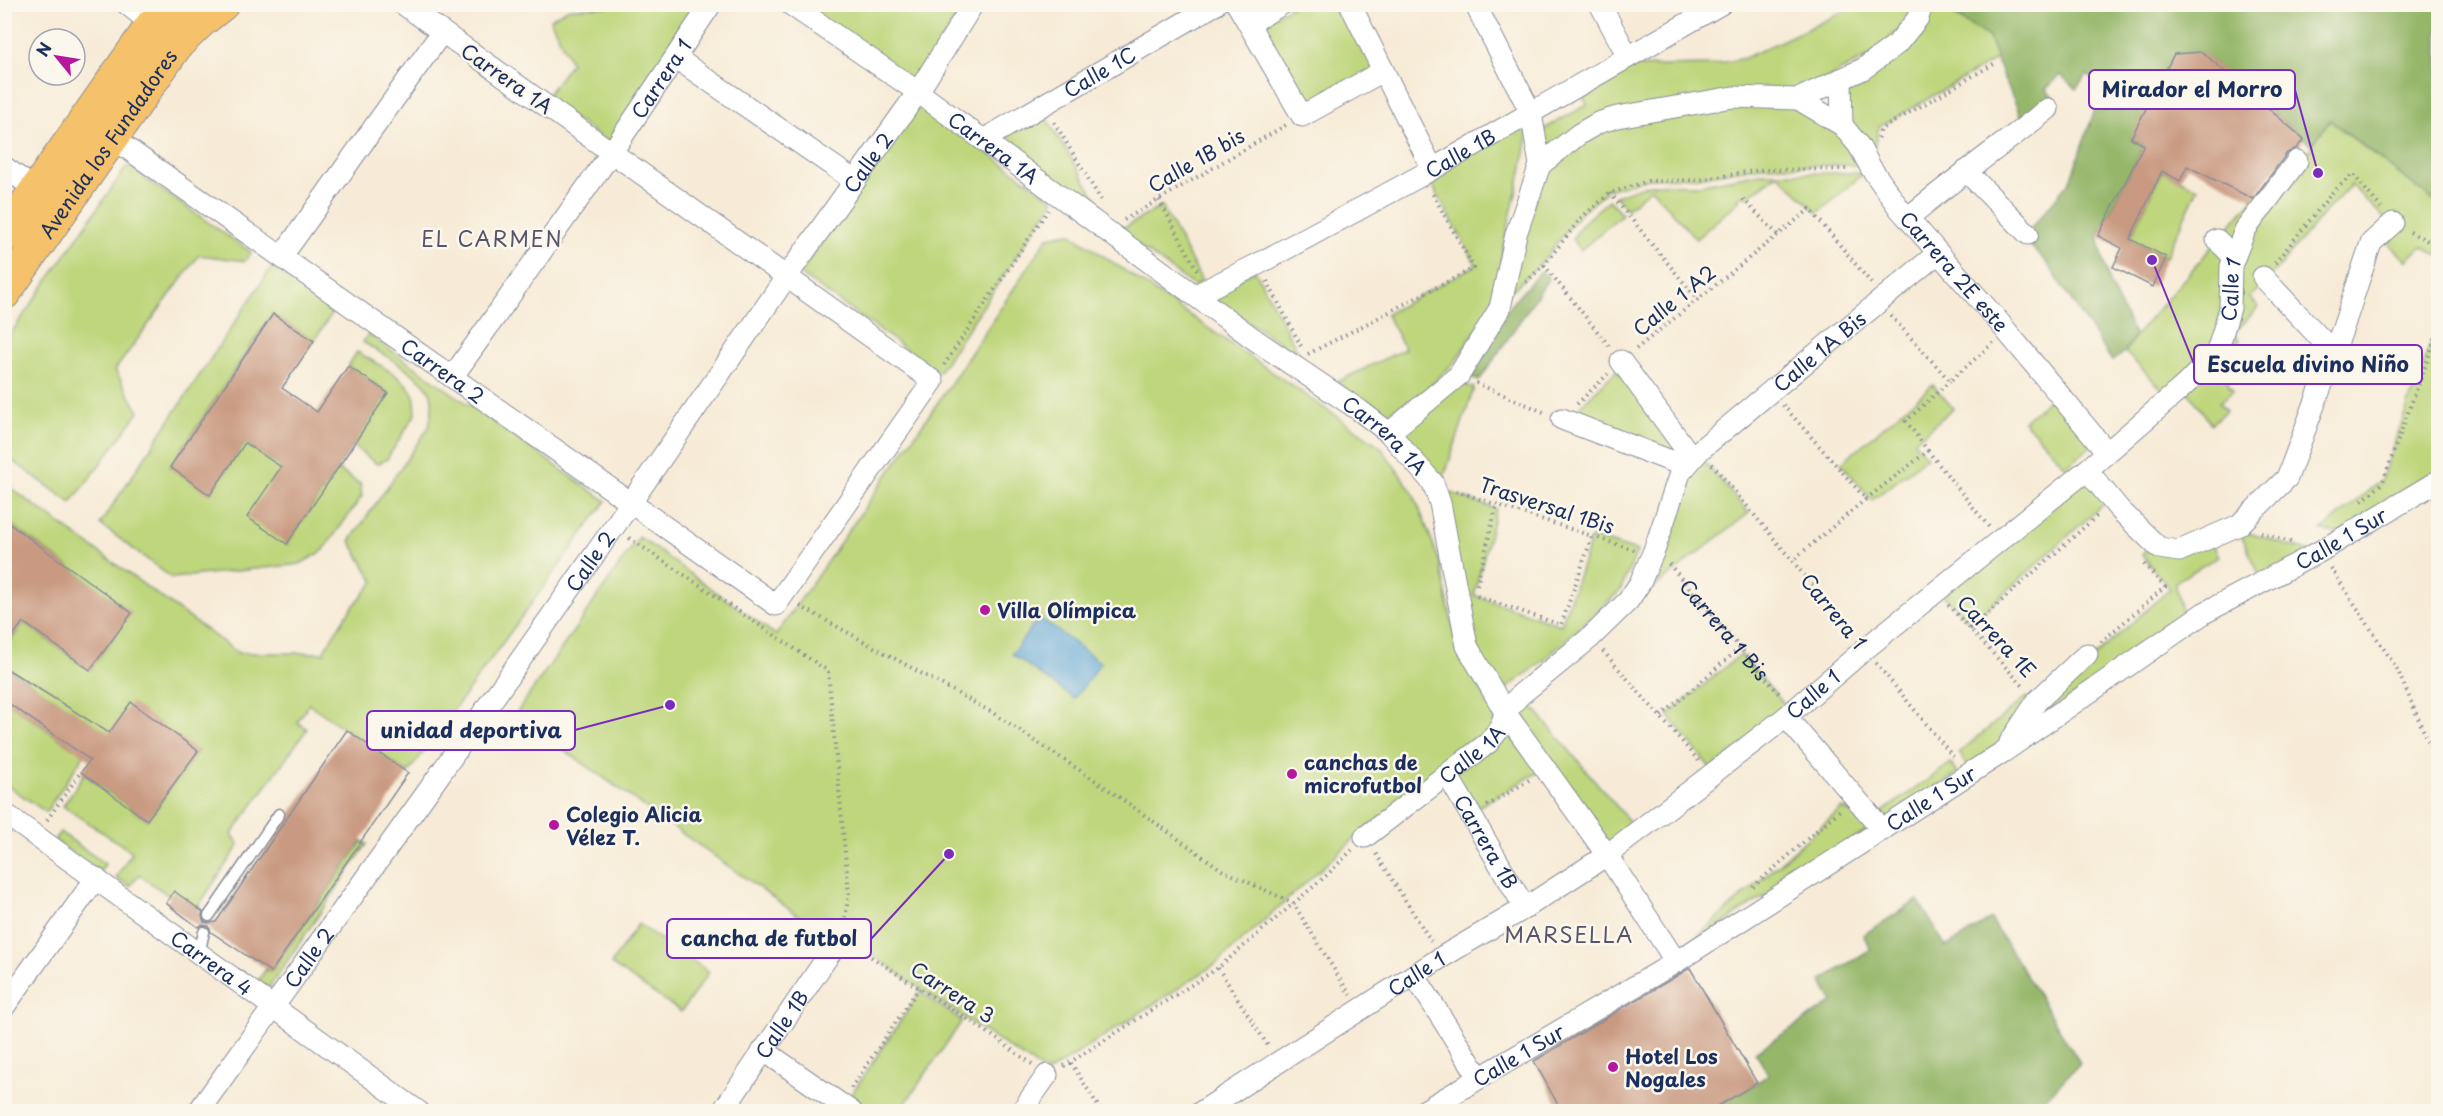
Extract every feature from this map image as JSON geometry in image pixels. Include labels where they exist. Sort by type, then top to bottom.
[{"type":"main road","name":"Avenida los Fundadores","points":[[4,293],[49,199],[168,24],[202,20],[222,4]]},
{"type":"main road","name":"Avenida los Fundadores","points":[[4,236],[49,199],[111,137],[168,24]]},
{"type":"street","points":[[127,4],[168,24]]},
{"type":"street","name":"Carrera 1A","points":[[403,4],[933,381]]},
{"type":"street","name":"Carrera 1","points":[[453,376],[612,152],[711,4]]},
{"type":"street","points":[[790,4],[918,92]]},
{"type":"street","name":"Calle 2","points":[[198,1112],[614,527],[787,276],[918,92],[973,4]]},
{"type":"street","name":"Calle 1C","points":[[983,140],[1216,4]]},
{"type":"street","points":[[1237,4],[1302,116],[1383,71]]},
{"type":"street","points":[[1249,24],[1281,4]]},
{"type":"street","points":[[1350,4],[1383,71],[1427,172]]},
{"type":"street","points":[[1389,433],[1459,375],[1500,308],[1516,234],[1540,165],[1531,113],[1475,4]]},
{"type":"street","points":[[1600,4],[1628,57]]},
{"type":"street","name":"Calle 1B","points":[[1202,292],[1427,172],[1721,4]]},
{"type":"street","points":[[1540,165],[1579,134],[1598,123],[1617,117],[1733,97],[1798,99],[1863,69],[1897,44],[1918,18],[1922,4]]},
{"type":"street","points":[[282,256],[442,32]]},
{"type":"street","points":[[676,57],[855,181]]},
{"type":"street","points":[[1841,79],[1842,125]]},
{"type":"street","name":"Carrera 1A","points":[[918,92],[1057,196],[1111,228],[1202,292],[1254,339],[1359,410],[1389,433],[1433,483],[1440,503],[1467,646],[1505,712],[1607,855],[1676,962]]},
{"type":"street","name":"Carrera 2E este","points":[[1798,99],[1842,125],[1859,146],[1871,168],[1899,208],[2007,331],[2106,451]]},
{"type":"street","points":[[1909,217],[2048,109]]},
{"type":"street","name":"Carrera 2","points":[[111,137],[453,376],[629,503],[779,601]]},
{"type":"street","name":"Calle 1","points":[[1214,1108],[1278,1062],[1607,855],[1790,713],[1865,649],[2087,470],[2106,451],[2185,385],[2217,352],[2230,308],[2231,266],[2245,230],[2297,161]]},
{"type":"street","points":[[4,167],[49,199]]},
{"type":"street","points":[[1966,171],[2028,234]]},
{"type":"street","points":[[2087,470],[2113,502],[2159,548],[2179,551],[2239,525],[2288,478],[2371,243],[2393,223]]},
{"type":"street","points":[[2217,240],[2234,256]]},
{"type":"street","name":"Calle 1A Bis","points":[[1692,458],[1938,253]]},
{"type":"street","points":[[2263,277],[2333,351]]},
{"type":"street","points":[[1622,361],[1692,458]]},
{"type":"street","points":[[779,601],[933,381]]},
{"type":"street","points":[[1562,419],[1692,458]]},
{"type":"street","name":"Calle 1A","points":[[1365,837],[1448,776],[1488,743],[1501,727],[1505,712],[1520,695],[1591,637],[1628,601],[1640,583],[1654,552],[1692,458]]},
{"type":"street","name":"Calle 1 Sur","points":[[1422,1112],[1676,962],[1883,830],[2003,752],[2204,613],[2319,552],[2439,481]]},
{"type":"street","points":[[2003,752],[2037,701],[2087,654]]},
{"type":"street","points":[[1790,713],[1883,830]]},
{"type":"street","name":"Carrera 1B","points":[[1448,776],[1525,908]]},
{"type":"street","name":"Carrera 4","points":[[4,813],[419,1112]]},
{"type":"street","points":[[4,1007],[96,878]]},
{"type":"street","name":"Calle 1B","points":[[722,1112],[840,937]]},
{"type":"street","points":[[1415,976],[1479,1077]]},
{"type":"street","points":[[763,1050],[846,1107]]},
{"type":"street","points":[[1021,1112],[1047,1074]]},
{"type":"lane","points":[[209,916],[279,814]]},
{"type":"lane","points":[[203,955],[201,945],[204,932]]},
{"type":"path","points":[[1500,308],[1544,265],[1581,218],[1610,193],[1648,181],[1698,180],[1760,170],[1871,168],[1881,129],[1997,62]]},
{"type":"path","points":[[1044,106],[1111,228]]},
{"type":"path","name":"Calle 1B bis","points":[[1111,228],[1302,116]]},
{"type":"path","points":[[1258,264],[1305,355],[1474,268],[1427,172]]},
{"type":"path","points":[[2263,277],[2332,193],[2354,174]]},
{"type":"path","points":[[1610,193],[1698,300]]},
{"type":"path","points":[[933,381],[1057,196]]},
{"type":"path","points":[[1743,199],[1778,236]]},
{"type":"path","points":[[1159,200],[1202,292]]},
{"type":"path","name":"Calle 1 A2","points":[[1562,419],[1622,361],[1810,210],[1881,300]]},
{"type":"path","points":[[1544,265],[1622,361]]},
{"type":"path","points":[[1881,300],[1950,381]]},
{"type":"path","points":[[1999,540],[1906,421],[2007,331]]},
{"type":"path","points":[[2382,484],[2439,331]]},
{"type":"path","points":[[1459,375],[1562,419]]},
{"type":"path","points":[[1771,390],[1866,499]]},
{"type":"path","points":[[1793,560],[1928,450]]},
{"type":"path","name":"Carrera 1","points":[[1692,458],[1793,560],[1967,774]]},
{"type":"path","name":"Trasversal 1Bis","points":[[1433,483],[1593,537],[1654,552]]},
{"type":"path","points":[[1970,628],[2113,502]]},
{"type":"path","points":[[1497,504],[1474,595],[1485,599],[1562,625],[1593,537]]},
{"type":"path","points":[[2239,525],[2319,552],[2397,669],[2439,764]]},
{"type":"path","points":[[614,527],[828,671],[849,895],[844,930],[840,937]]},
{"type":"path","points":[[2087,654],[2165,587],[2135,555],[2152,541]]},
{"type":"path","name":"Carrera 1 Bis","points":[[1654,552],[1740,648],[1790,713]]},
{"type":"path","name":"Carrera 1E","points":[[1936,592],[2037,701]]},
{"type":"path","points":[[779,601],[993,713],[1102,784],[1222,870],[1293,903],[1360,1011]]},
{"type":"path","points":[[1591,637],[1710,774]]},
{"type":"path","points":[[1662,716],[1740,648]]},
{"type":"path","points":[[1471,815],[1546,770]]},
{"type":"path","points":[[36,836],[81,772]]},
{"type":"path","points":[[1745,893],[1842,808],[1853,795]]},
{"type":"path","points":[[1047,1074],[1071,1063],[1218,968],[1327,875],[1365,837],[1442,957]]},
{"type":"path","name":"Carrera 3","points":[[840,937],[990,1034],[1047,1074]]},
{"type":"path","points":[[1218,968],[1278,1062]]},
{"type":"path","points":[[846,1107],[919,988]]},
{"type":"path","points":[[1071,1063],[1102,1112]]},
{"type":"green space","points":[[608,4],[703,5],[609,143],[545,98],[571,63],[550,19],[569,8],[608,7]]},
{"type":"green space","points":[[797,5],[964,5],[914,84]]},
{"type":"green space","points":[[1294,5],[1344,5],[1379,72],[1309,109],[1259,24]]},
{"type":"green space","points":[[1858,5],[1917,5],[1895,41],[1798,95],[1594,120],[1544,158],[1539,132],[1587,105],[1581,92],[1621,67],[1711,65],[1745,58]]},
{"type":"green space","points":[[1926,5],[1938,5],[1989,37],[1997,59],[1879,127],[1871,162],[1845,125],[1843,80]]},
{"type":"green space","points":[[1938,5],[2438,5],[2438,204],[2330,120],[2312,145],[2202,53],[2131,138],[2144,145],[2098,236],[2109,283],[2135,336],[2125,352],[2112,361],[2047,263],[2025,240],[2032,227],[2070,181],[2103,86],[2087,75],[2076,89],[2061,75],[2046,89],[2056,100],[2024,122],[2002,74],[1989,37]]},
{"type":"green space","points":[[1731,102],[1795,103],[1839,129],[1865,165],[1761,166],[1698,177],[1648,178],[1608,190],[1579,215],[1541,263],[1507,295],[1544,169],[1599,129]]},
{"type":"green space","points":[[918,103],[1054,200],[939,372],[800,274]]},
{"type":"green space","points":[[1043,113],[1106,214],[996,142]]},
{"type":"green space","points":[[1527,120],[1528,135],[1523,164],[1505,238],[1493,304],[1455,362],[1417,398],[1385,414],[1366,404],[1337,382],[1405,349],[1386,314],[1476,265],[1428,177]]},
{"type":"green space","points":[[2329,120],[2438,204],[2438,256],[2422,246],[2406,261],[2384,238],[2384,218],[2351,185],[2323,214],[2264,285],[2249,297],[2259,307],[2234,333],[2240,340],[2226,355],[2239,373],[2227,383],[2233,391],[2219,403],[2226,411],[2211,424],[2186,388],[2220,353],[2248,231],[2302,161]]},
{"type":"green space","points":[[127,166],[251,252],[245,261],[199,255],[115,370],[139,412],[71,503],[5,455],[5,342]]},
{"type":"green space","points":[[2162,171],[2198,188],[2166,257],[2130,239]]},
{"type":"green space","points":[[1760,173],[1864,173],[1818,213],[1778,174],[1747,197],[1743,195],[1737,198],[1740,200],[1696,239],[1651,188],[1627,209],[1615,196],[1649,184],[1699,185]]},
{"type":"green space","points":[[2257,191],[2264,196],[2214,350],[2167,394],[2125,352],[2135,336],[2253,199]]},
{"type":"green space","points":[[1609,200],[1622,214],[1581,250],[1572,239],[1583,223]]},
{"type":"green space","points":[[1162,206],[1202,281],[1194,286],[1118,231]]},
{"type":"green space","points":[[1070,233],[1381,447],[1413,493],[1440,563],[1457,649],[1495,713],[1492,733],[1362,832],[1216,964],[1047,1073],[919,988],[845,935],[827,936],[515,715],[639,537],[776,635],[943,395],[1048,237]]},
{"type":"green space","points":[[272,267],[334,310],[314,341],[272,314],[170,467],[210,494],[245,443],[281,467],[287,544],[337,469],[360,484],[362,496],[323,551],[300,564],[172,578],[100,524]]},
{"type":"green space","points":[[1255,270],[1300,356],[1208,295]]},
{"type":"green space","points":[[1541,271],[1549,278],[1479,381],[1467,375],[1508,308]]},
{"type":"green space","points":[[2438,322],[2438,473],[2339,533],[2321,531],[2381,480]]},
{"type":"green space","points":[[368,334],[606,501],[408,773],[309,704],[297,722],[307,729],[232,834],[239,845],[198,909],[188,901],[184,906],[139,875],[130,886],[116,878],[132,852],[63,806],[84,774],[147,820],[198,751],[108,734],[5,667],[5,648],[24,623],[90,670],[131,613],[5,520],[5,484],[238,653],[325,653],[324,650],[350,610],[374,582],[350,541],[429,427],[431,413],[432,403],[429,390],[408,370],[363,342]]},
{"type":"green space","points":[[357,352],[388,370],[409,388],[414,396],[416,413],[387,459],[377,464],[353,446],[341,463],[388,393],[348,366]]},
{"type":"green space","points":[[1618,369],[1688,458],[1569,417]]},
{"type":"green space","points":[[1457,382],[1474,388],[1443,480],[1435,477],[1397,434]]},
{"type":"green space","points":[[1933,385],[1953,408],[1914,442],[1927,457],[1872,500],[1841,463]]},
{"type":"green space","points":[[2051,398],[2092,445],[2066,467],[2024,421]]},
{"type":"green space","points":[[1700,457],[1749,513],[1637,601],[1681,482]]},
{"type":"green space","points":[[2086,476],[2107,501],[1971,623],[1941,593]]},
{"type":"green space","points":[[1440,489],[1496,509],[1474,595],[1561,625],[1592,537],[1637,551],[1620,591],[1538,665],[1502,692],[1474,648]]},
{"type":"green space","points":[[2239,530],[2310,552],[2260,576]]},
{"type":"green space","points":[[2212,543],[2219,556],[2175,582],[2184,620],[2023,731],[2041,704],[2170,589],[2142,555],[2150,547]]},
{"type":"green space","points":[[1741,654],[1789,710],[1711,769],[1668,715]]},
{"type":"green space","points":[[1524,697],[1635,828],[1608,848],[1511,713]]},
{"type":"green space","points":[[2026,697],[2031,703],[2002,744],[1968,766],[1959,753]]},
{"type":"green space","points":[[4,700],[73,748],[88,749],[46,812],[5,784]]},
{"type":"green space","points":[[1503,729],[1542,770],[1471,811],[1451,777]]},
{"type":"green space","points":[[1951,763],[1958,773],[1885,821],[1880,814]]},
{"type":"green space","points":[[1842,808],[1873,827],[1684,948]]},
{"type":"green space","points":[[60,832],[105,864],[100,872],[54,840]]},
{"type":"green space","points":[[362,841],[367,844],[268,989],[257,982],[266,969],[271,972]]},
{"type":"green space","points":[[1918,900],[1946,947],[1991,919],[2080,1063],[2034,1111],[1708,1112],[1769,1075],[1755,1052],[1833,1002],[1821,981],[1871,949],[1863,935]]},
{"type":"green space","points":[[638,924],[709,972],[681,1012],[611,964]]},
{"type":"green space","points":[[920,992],[962,1021],[900,1111],[861,1111],[846,1102]]},
{"type":"water","points":[[1039,617],[1101,663],[1074,699],[1012,654]]},
{"type":"building","points":[[2202,52],[2304,139],[2297,148],[2287,153],[2253,199],[2187,166],[2180,181],[2162,171],[2130,239],[2166,257],[2153,287],[2113,267],[2122,248],[2098,236],[2144,145],[2131,138],[2174,54]]},
{"type":"building","points":[[273,314],[314,341],[282,388],[317,412],[348,366],[388,393],[287,544],[247,517],[281,467],[245,443],[210,495],[170,467]]},
{"type":"building","points":[[4,520],[132,613],[90,670],[23,622],[4,648]]},
{"type":"building","points":[[4,667],[109,733],[131,702],[198,751],[147,820],[81,772],[90,760],[4,700]]},
{"type":"building","points":[[347,730],[408,773],[271,972],[211,932],[209,926],[198,927],[166,903],[174,891],[203,912],[204,922],[216,922]]},
{"type":"building","points":[[1690,968],[1757,1083],[1708,1112],[1562,1112],[1534,1061]]},
{"type":"place","name":"Mirador el Morro","points":[[2318,173]]},
{"type":"place","name":"Escuela divino Niño","points":[[2152,260]]},
{"type":"place","name":"Villa Olímpica","points":[[985,610]]},
{"type":"place","name":"unidad deportiva","points":[[670,705]]},
{"type":"place","name":"canchas de microfutbol","points":[[1292,774]]},
{"type":"place","name":"Colegio Alicia Vélez T.","points":[[554,825]]},
{"type":"place","name":"cancha de futbol","points":[[949,854]]},
{"type":"place","name":"Hotel Los Nogales","points":[[1613,1067]]},
{"type":"district","name":"EL CARMEN","points":[[492,238]]},
{"type":"district","name":"MARSELLA","points":[[1569,934]]}]
